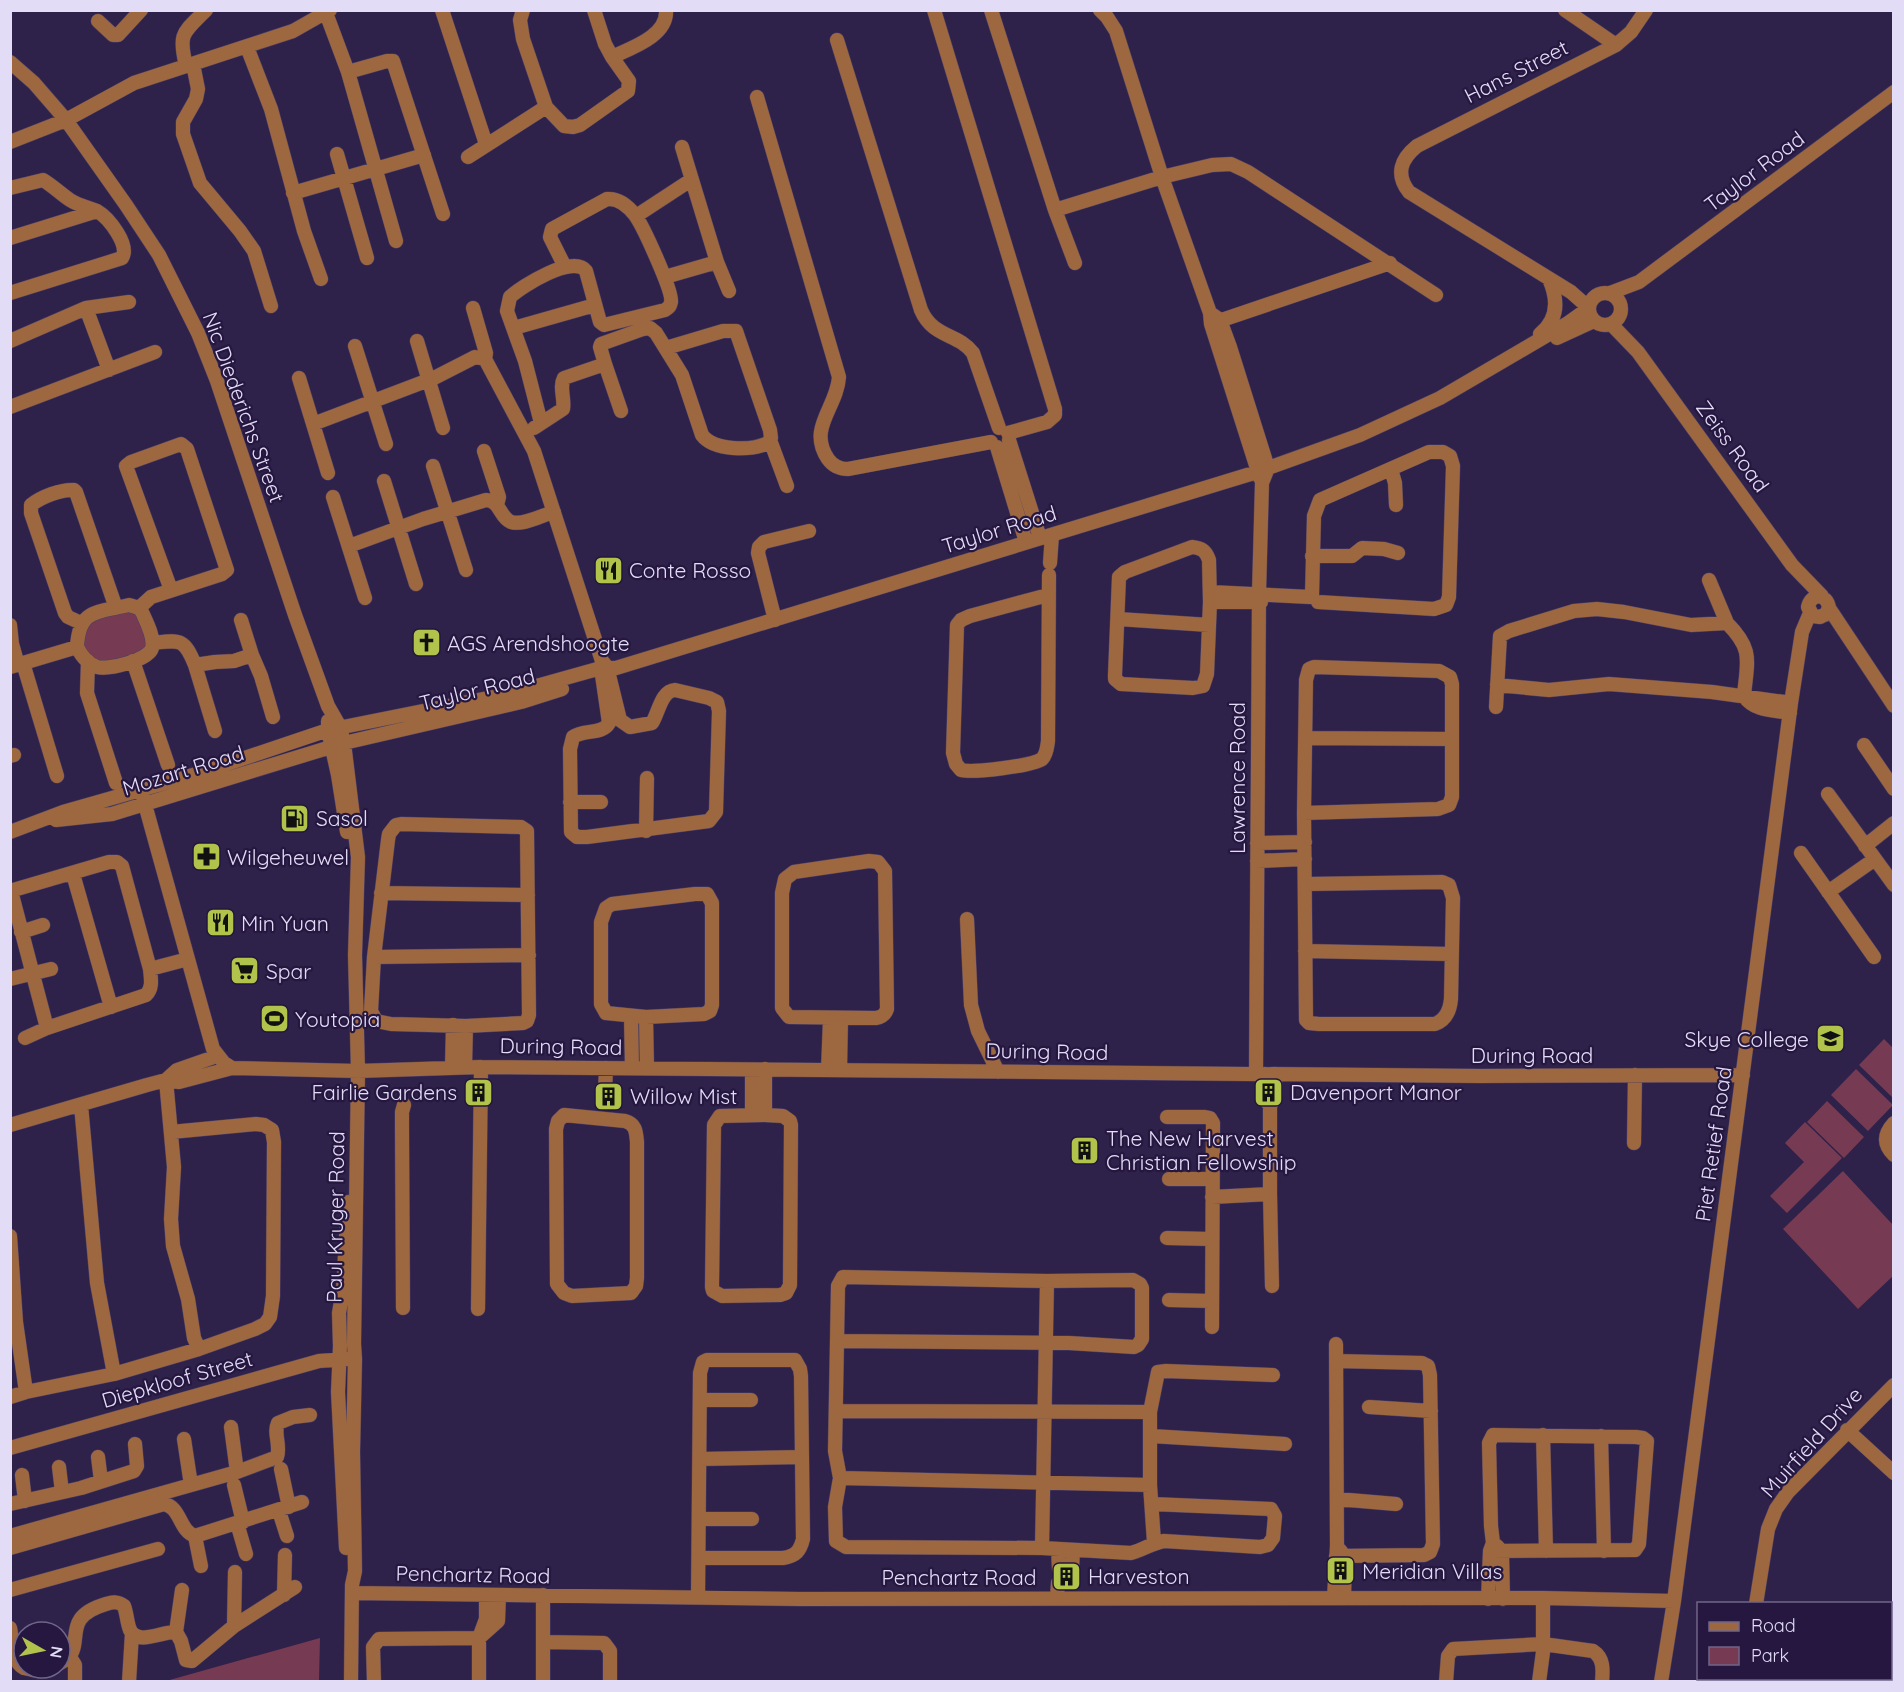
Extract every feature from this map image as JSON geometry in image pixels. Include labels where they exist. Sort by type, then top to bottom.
[{"type":"street","points":[[98,21],[112,35],[118,35],[141,10]]},
{"type":"street","points":[[442,10],[486,144]]},
{"type":"street","points":[[523,10],[520,20],[523,39],[546,107],[564,126],[573,127],[580,125],[615,102],[628,91],[630,86],[604,44],[594,10]]},
{"type":"street","points":[[612,57],[660,30],[665,22],[666,10]]},
{"type":"street","points":[[757,97],[838,378],[835,395],[819,436],[830,462],[837,467],[848,469],[1001,438],[1047,422],[1055,415],[1055,409],[934,10]]},
{"type":"street","points":[[991,10],[1055,210],[1075,263]]},
{"type":"street","name":"Lawrence Road","points":[[1100,10],[1116,31],[1162,177],[1214,319],[1230,347],[1262,474],[1257,861],[1264,1097],[1270,1106],[1272,1286]]},
{"type":"street","points":[[1565,10],[1616,45]]},
{"type":"street","name":"Hans Street","points":[[1548,278],[1408,192],[1401,178],[1401,164],[1409,152],[1417,146],[1616,45],[1631,32],[1646,10]]},
{"type":"street","points":[[10,142],[66,120],[134,83],[293,31],[328,12],[348,72],[396,241]]},
{"type":"street","points":[[197,13],[181,40],[198,89],[196,99],[183,122],[183,134],[200,183],[254,251],[271,306]]},
{"type":"street","points":[[837,40],[921,310],[928,324],[964,345],[973,353],[1001,438],[1026,542]]},
{"type":"street","points":[[247,47],[271,109],[293,194],[321,279]]},
{"type":"street","points":[[348,72],[393,61],[443,214]]},
{"type":"street","name":"Nic Diederichs Street","points":[[10,62],[34,83],[66,120],[159,255],[198,333],[217,381],[295,615],[328,706],[338,745]]},
{"type":"street","name":"Taylor Road","points":[[1639,282],[1893,92]]},
{"type":"street","points":[[468,157],[546,107]]},
{"type":"street","points":[[682,147],[717,261],[729,291]]},
{"type":"street","points":[[337,154],[367,258]]},
{"type":"street","points":[[293,194],[424,155]]},
{"type":"street","points":[[1055,210],[1162,177],[1212,165],[1231,164],[1248,172],[1436,294]]},
{"type":"street","points":[[10,188],[43,180],[78,205],[106,218],[125,247],[122,258],[10,293]]},
{"type":"street","points":[[636,216],[691,180]]},
{"type":"street","points":[[541,423],[507,311],[510,297],[525,285],[565,267],[577,266],[585,268],[600,322],[604,325],[665,310],[670,306],[671,301],[665,277],[636,216],[623,203],[611,198],[552,229],[550,237],[552,243],[565,267]]},
{"type":"street","points":[[10,238],[97,212]]},
{"type":"street","points":[[665,277],[717,261]]},
{"type":"street","points":[[1214,319],[1390,263]]},
{"type":"street","points":[[1548,278],[1570,292],[1603,325],[1617,315],[1639,282]]},
{"type":"street","points":[[1515,354],[1545,330],[1551,322],[1556,301],[1555,292],[1548,278]]},
{"type":"street","points":[[1591,314],[1590,300],[1639,282]]},
{"type":"street","points":[[1570,292],[1604,293],[1618,299],[1617,315]]},
{"type":"street","points":[[10,341],[86,308],[129,302]]},
{"type":"street","points":[[514,328],[595,305]]},
{"type":"street","points":[[86,308],[109,370]]},
{"type":"street","points":[[473,308],[486,353],[485,359],[536,457],[607,670],[620,720],[630,727],[652,723],[665,694],[670,690],[709,698],[717,702],[719,707],[716,812],[709,821],[646,831],[578,837],[573,835],[570,827],[570,748],[573,736],[579,732],[602,730],[609,723],[607,670]]},
{"type":"street","name":"Taylor Road","points":[[334,728],[508,694],[607,670],[1046,536],[1262,474],[1360,435],[1440,398],[1568,323],[1591,314]]},
{"type":"street","name":"Taylor Road","points":[[1392,421],[1438,405],[1546,344],[1591,314]]},
{"type":"street","name":"Zeiss Road","points":[[1617,315],[1638,352],[1792,565],[1818,607],[1854,647],[1893,706]]},
{"type":"street","points":[[621,411],[605,364],[601,344],[643,328],[653,329],[682,375],[702,435],[706,440],[723,446],[747,448],[764,445],[770,440]]},
{"type":"street","points":[[666,348],[723,330],[736,331],[787,486]]},
{"type":"street","points":[[417,341],[443,428]]},
{"type":"street","points":[[355,346],[386,444]]},
{"type":"street","points":[[10,407],[155,352]]},
{"type":"street","points":[[313,424],[429,380],[475,357],[485,359]]},
{"type":"street","points":[[525,434],[563,409],[562,383],[564,378],[605,364]]},
{"type":"street","points":[[299,378],[328,473]]},
{"type":"street","points":[[1001,438],[1046,536],[1050,569],[1048,741],[1046,753],[1041,759],[1030,764],[973,771],[961,770],[956,764],[953,753],[957,625],[961,620],[970,616],[1048,595]]},
{"type":"street","points":[[139,608],[151,597],[222,574],[227,570],[187,449],[180,444],[131,462],[126,466],[171,590]]},
{"type":"street","points":[[484,451],[499,497],[497,505]]},
{"type":"street","points":[[1210,597],[1259,597],[1434,609],[1446,605],[1449,597],[1453,466],[1450,456],[1434,451],[1320,500],[1314,516],[1312,600]]},
{"type":"street","points":[[433,465],[466,570]]},
{"type":"street","points":[[1391,469],[1395,483],[1396,505]]},
{"type":"street","points":[[384,481],[416,584]]},
{"type":"street","points":[[81,623],[65,614],[31,513],[31,505],[37,501],[66,490],[76,492],[116,608]]},
{"type":"street","points":[[333,496],[365,598]]},
{"type":"street","points":[[349,546],[486,500],[493,501],[511,522],[524,521],[553,508]]},
{"type":"street","points":[[775,620],[758,553],[759,547],[764,542],[809,531]]},
{"type":"street","points":[[1199,547],[1207,553],[1210,597],[1207,674],[1203,686],[1193,688],[1121,684],[1115,679],[1118,619],[1118,585],[1121,574],[1183,549],[1199,547]]},
{"type":"street","points":[[1312,556],[1352,556],[1362,548],[1384,549],[1398,553]]},
{"type":"street","points":[[1709,580],[1728,623],[1746,647],[1744,696]]},
{"type":"street","points":[[129,605],[139,608],[153,643],[150,653],[133,661],[104,668],[98,667],[88,661],[77,647],[81,623],[86,617],[116,608],[129,605]]},
{"type":"street","name":"Piet Retief Road","points":[[1661,1682],[1674,1601],[1802,632],[1818,607]]},
{"type":"street","points":[[1496,707],[1500,636],[1509,631],[1574,611],[1597,609],[1691,625],[1728,623]]},
{"type":"street","points":[[1118,619],[1209,625]]},
{"type":"street","points":[[241,620],[273,717]]},
{"type":"street","points":[[10,625],[17,665],[57,777]]},
{"type":"street","points":[[153,643],[173,641],[184,643],[188,648],[215,731]]},
{"type":"street","points":[[17,665],[77,647]]},
{"type":"street","points":[[195,665],[234,661],[252,655]]},
{"type":"street","points":[[88,661],[87,693],[116,783]]},
{"type":"street","points":[[133,661],[168,765]]},
{"type":"street","points":[[1304,813],[1449,805],[1452,797],[1452,684],[1450,677],[1443,672],[1314,667],[1306,674],[1304,813],[1305,1017],[1307,1022],[1312,1023],[1435,1024],[1442,1021],[1450,1006],[1451,887],[1445,882],[1306,884]]},
{"type":"street","name":"Taylor Road","points":[[338,745],[521,702],[607,670]]},
{"type":"street","points":[[1497,685],[1549,690],[1609,684],[1744,696],[1791,708]]},
{"type":"street","name":"Mozart Road","points":[[10,832],[63,812],[141,790],[334,728]]},
{"type":"street","points":[[1305,738],[1452,739]]},
{"type":"street","name":"Mozart Road","points":[[44,821],[112,814],[338,745]]},
{"type":"street","name":"Paul Kruger Road","points":[[338,745],[349,849],[354,1071],[354,1344],[356,1359],[351,1682]]},
{"type":"street","points":[[1864,745],[1893,789]]},
{"type":"street","points":[[646,778],[646,831]]},
{"type":"street","points":[[141,790],[213,1049],[217,1056],[232,1068]]},
{"type":"street","points":[[1828,794],[1893,885]]},
{"type":"street","points":[[570,801],[601,802]]},
{"type":"street","points":[[1865,846],[1893,823]]},
{"type":"street","points":[[396,825],[526,829],[529,833],[529,1015],[527,1021],[517,1025],[391,1024],[376,1021],[371,1011],[381,892],[389,834],[396,825]]},
{"type":"street","points":[[1257,843],[1305,842]]},
{"type":"street","points":[[1801,854],[1874,957]]},
{"type":"street","points":[[1257,861],[1305,859]]},
{"type":"street","points":[[1828,892],[1875,859]]},
{"type":"street","points":[[874,861],[882,865],[885,871],[887,1008],[880,1018],[836,1019],[793,1019],[785,1014],[782,1008],[783,884],[787,876],[794,872],[874,861]]},
{"type":"street","points":[[26,1038],[47,1028],[146,995],[150,991],[150,969],[122,867],[117,862],[109,862],[11,891],[17,927],[47,1028]]},
{"type":"street","points":[[73,874],[111,1007]]},
{"type":"street","points":[[381,892],[528,895]]},
{"type":"street","points":[[707,894],[712,903],[712,1005],[710,1011],[704,1014],[646,1017],[609,1014],[602,1008],[602,922],[606,908],[612,904],[707,894]]},
{"type":"street","points":[[967,919],[971,1005],[978,1031],[998,1071]]},
{"type":"street","points":[[17,927],[43,925]]},
{"type":"street","points":[[1305,951],[1452,954]]},
{"type":"street","points":[[374,957],[529,955]]},
{"type":"street","points":[[150,969],[188,959]]},
{"type":"street","points":[[10,980],[51,969]]},
{"type":"street","points":[[631,1017],[632,1068]]},
{"type":"street","points":[[646,1017],[647,1068]]},
{"type":"street","points":[[834,1070],[836,1019]]},
{"type":"street","points":[[458,1067],[459,1025]]},
{"type":"street","points":[[10,1125],[166,1080],[177,1070],[217,1056]]},
{"type":"street","points":[[478,1309],[481,1066]]},
{"type":"street","name":"During Road","points":[[166,1080],[179,1082],[232,1068],[354,1071],[481,1066],[1265,1074],[1743,1075]]},
{"type":"street","points":[[604,1118],[606,1068]]},
{"type":"street","points":[[759,1070],[759,1115]]},
{"type":"street","name":"Paul Kruger Road","points":[[352,1589],[347,1571],[338,1392],[339,1313],[343,1290],[354,1071]]},
{"type":"street","points":[[1634,1143],[1635,1075]]},
{"type":"street","points":[[166,1080],[174,1167],[171,1219],[173,1246],[188,1299],[194,1338],[200,1349]]},
{"type":"street","points":[[81,1105],[97,1283],[114,1374]]},
{"type":"street","points":[[403,1308],[402,1129],[404,1105]]},
{"type":"street","points":[[567,1115],[604,1118],[630,1122],[636,1132],[636,1286],[631,1293],[626,1295],[568,1295],[557,1284],[557,1124],[562,1117],[567,1115]]},
{"type":"street","points":[[759,1115],[783,1116],[790,1121],[791,1125],[790,1285],[786,1293],[780,1295],[722,1296],[713,1291],[712,1287],[714,1125],[720,1116],[759,1115]]},
{"type":"street","points":[[1167,1117],[1205,1117],[1212,1121],[1212,1327]]},
{"type":"street","points":[[1893,1123],[1885,1139],[1887,1148],[1893,1155]]},
{"type":"street","points":[[10,1397],[114,1374],[200,1349],[255,1329],[270,1317],[273,1296],[273,1135],[269,1127],[256,1124],[171,1132]]},
{"type":"street","points":[[1169,1179],[1212,1179]]},
{"type":"street","points":[[1212,1197],[1270,1194]]},
{"type":"street","points":[[10,1236],[16,1322],[26,1392]]},
{"type":"street","points":[[1167,1238],[1211,1239]]},
{"type":"street","points":[[837,1341],[1046,1343],[1134,1347],[1141,1342],[1143,1335],[1142,1288],[1137,1281],[843,1277],[838,1286],[837,1341],[837,1411],[835,1458],[840,1478],[835,1520],[836,1541],[843,1547],[1042,1548],[1131,1554],[1139,1552],[1154,1542],[1177,1540],[1264,1547],[1273,1538],[1275,1516],[1273,1511],[1268,1509],[1152,1504]]},
{"type":"street","points":[[1042,1548],[1047,1281]]},
{"type":"street","points":[[1169,1300],[1211,1301]]},
{"type":"street","points":[[1336,1344],[1339,1598]]},
{"type":"street","name":"Diepkloof Street","points":[[10,1448],[319,1361],[356,1359]]},
{"type":"street","points":[[698,1598],[700,1372],[704,1362],[707,1360],[795,1360],[800,1369],[803,1539],[796,1554],[783,1558],[699,1558]]},
{"type":"street","points":[[319,1361],[331,1372],[338,1392]]},
{"type":"street","points":[[1336,1361],[1425,1364],[1428,1366],[1430,1375],[1431,1411],[1432,1549],[1427,1554],[1340,1553]]},
{"type":"street","points":[[1154,1542],[1150,1485],[1150,1412],[1157,1374],[1160,1371],[1273,1375]]},
{"type":"street","name":"Muirfield Drive","points":[[1756,1602],[1768,1529],[1776,1509],[1788,1492],[1893,1384]]},
{"type":"street","points":[[700,1400],[751,1400]]},
{"type":"street","points":[[1370,1407],[1431,1411]]},
{"type":"street","points":[[837,1411],[1150,1412]]},
{"type":"street","points":[[10,1536],[191,1485],[236,1479],[277,1457],[279,1449],[276,1428],[278,1422],[310,1415]]},
{"type":"street","points":[[231,1427],[240,1522],[246,1554]]},
{"type":"street","points":[[1847,1430],[1893,1473]]},
{"type":"street","points":[[1495,1548],[1546,1551],[1635,1550],[1638,1547],[1648,1445],[1646,1439],[1640,1437],[1493,1435],[1490,1440],[1491,1519],[1495,1548],[1503,1599]]},
{"type":"street","points":[[1543,1435],[1546,1551]]},
{"type":"street","points":[[1151,1436],[1285,1444]]},
{"type":"street","points":[[1601,1436],[1604,1551]]},
{"type":"street","points":[[184,1439],[191,1485]]},
{"type":"street","points":[[10,1504],[62,1492],[135,1469],[137,1466],[135,1444]]},
{"type":"street","points":[[98,1457],[101,1481]]},
{"type":"street","points":[[700,1460],[802,1457]]},
{"type":"street","points":[[59,1467],[62,1492]]},
{"type":"street","points":[[281,1470],[290,1506],[287,1536]]},
{"type":"street","points":[[22,1475],[26,1501]]},
{"type":"street","points":[[840,1478],[1150,1485]]},
{"type":"street","points":[[1337,1499],[1396,1504]]},
{"type":"street","points":[[10,1548],[164,1504],[173,1508],[188,1534],[195,1536],[290,1506]]},
{"type":"street","points":[[699,1519],[752,1519]]},
{"type":"street","points":[[195,1536],[201,1566]]},
{"type":"street","points":[[1488,1599],[1495,1548]]},
{"type":"street","points":[[10,1590],[158,1549]]},
{"type":"street","points":[[1058,1549],[1065,1576]]},
{"type":"street","points":[[1064,1598],[1065,1576],[1073,1550]]},
{"type":"street","points":[[182,1590],[176,1632],[186,1660],[192,1661],[234,1626],[290,1591],[285,1555]]},
{"type":"street","points":[[234,1626],[235,1572]]},
{"type":"street","name":"Penchartz Road","points":[[352,1589],[492,1595],[698,1598],[1548,1598],[1674,1601]]},
{"type":"street","points":[[479,1682],[479,1638],[492,1595]]},
{"type":"street","points":[[543,1596],[543,1682]]},
{"type":"street","points":[[1539,1682],[1546,1647],[1548,1598]]},
{"type":"street","points":[[72,1651],[80,1617],[95,1608],[115,1602],[121,1604],[132,1633],[129,1682]]},
{"type":"street","points":[[132,1633],[137,1637],[145,1637],[176,1632]]},
{"type":"street","points":[[374,1682],[373,1647],[379,1639],[479,1638]]},
{"type":"street","points":[[543,1642],[604,1643],[610,1651],[610,1682]]},
{"type":"street","points":[[1446,1682],[1448,1656],[1453,1649],[1546,1647],[1588,1650],[1598,1654],[1603,1666],[1602,1682]]},
{"type":"street","points":[[72,1664],[75,1665],[75,1682]]},
{"type":"green space","points":[[134,610],[148,643],[143,653],[106,664],[93,659],[83,646],[83,634],[92,619]]},
{"type":"green space","points":[[1884,1039],[1893,1048],[1893,1098],[1859,1065]]},
{"type":"green space","points":[[1856,1069],[1893,1105],[1868,1131],[1831,1095]]},
{"type":"green space","points":[[1827,1101],[1864,1137],[1844,1158],[1807,1122]]},
{"type":"green space","points":[[1805,1122],[1842,1158],[1787,1213],[1770,1196],[1804,1162],[1785,1143]]},
{"type":"green space","points":[[1843,1171],[1893,1225],[1893,1276],[1858,1309],[1783,1229]]},
{"type":"green space","points":[[320,1638],[319,1681],[166,1681]]},
{"type":"tunnel","points":[[1072,1569],[1072,1583]]},
{"type":"place","name":"Conte Rosso","points":[[608,570]]},
{"type":"place","name":"AGS Arendshoogte","points":[[426,643]]},
{"type":"place","name":"Sasol","points":[[295,818]]},
{"type":"place","name":"Wilgeheuwel","points":[[206,857]]},
{"type":"place","name":"Min Yuan","points":[[220,923]]},
{"type":"place","name":"Spar","points":[[245,971]]},
{"type":"place","name":"Youtopia","points":[[274,1019]]},
{"type":"place","name":"Skye College","points":[[1830,1039]]},
{"type":"place","name":"Fairlie Gardens","points":[[478,1092]]},
{"type":"place","name":"Davenport Manor","points":[[1269,1092]]},
{"type":"place","name":"Willow Mist","points":[[609,1096]]},
{"type":"place","name":"The New Harvest Christian Fellowship","points":[[1085,1150]]},
{"type":"place","name":"Meridian Villas","points":[[1341,1571]]},
{"type":"place","name":"Harveston","points":[[1067,1576]]}]
